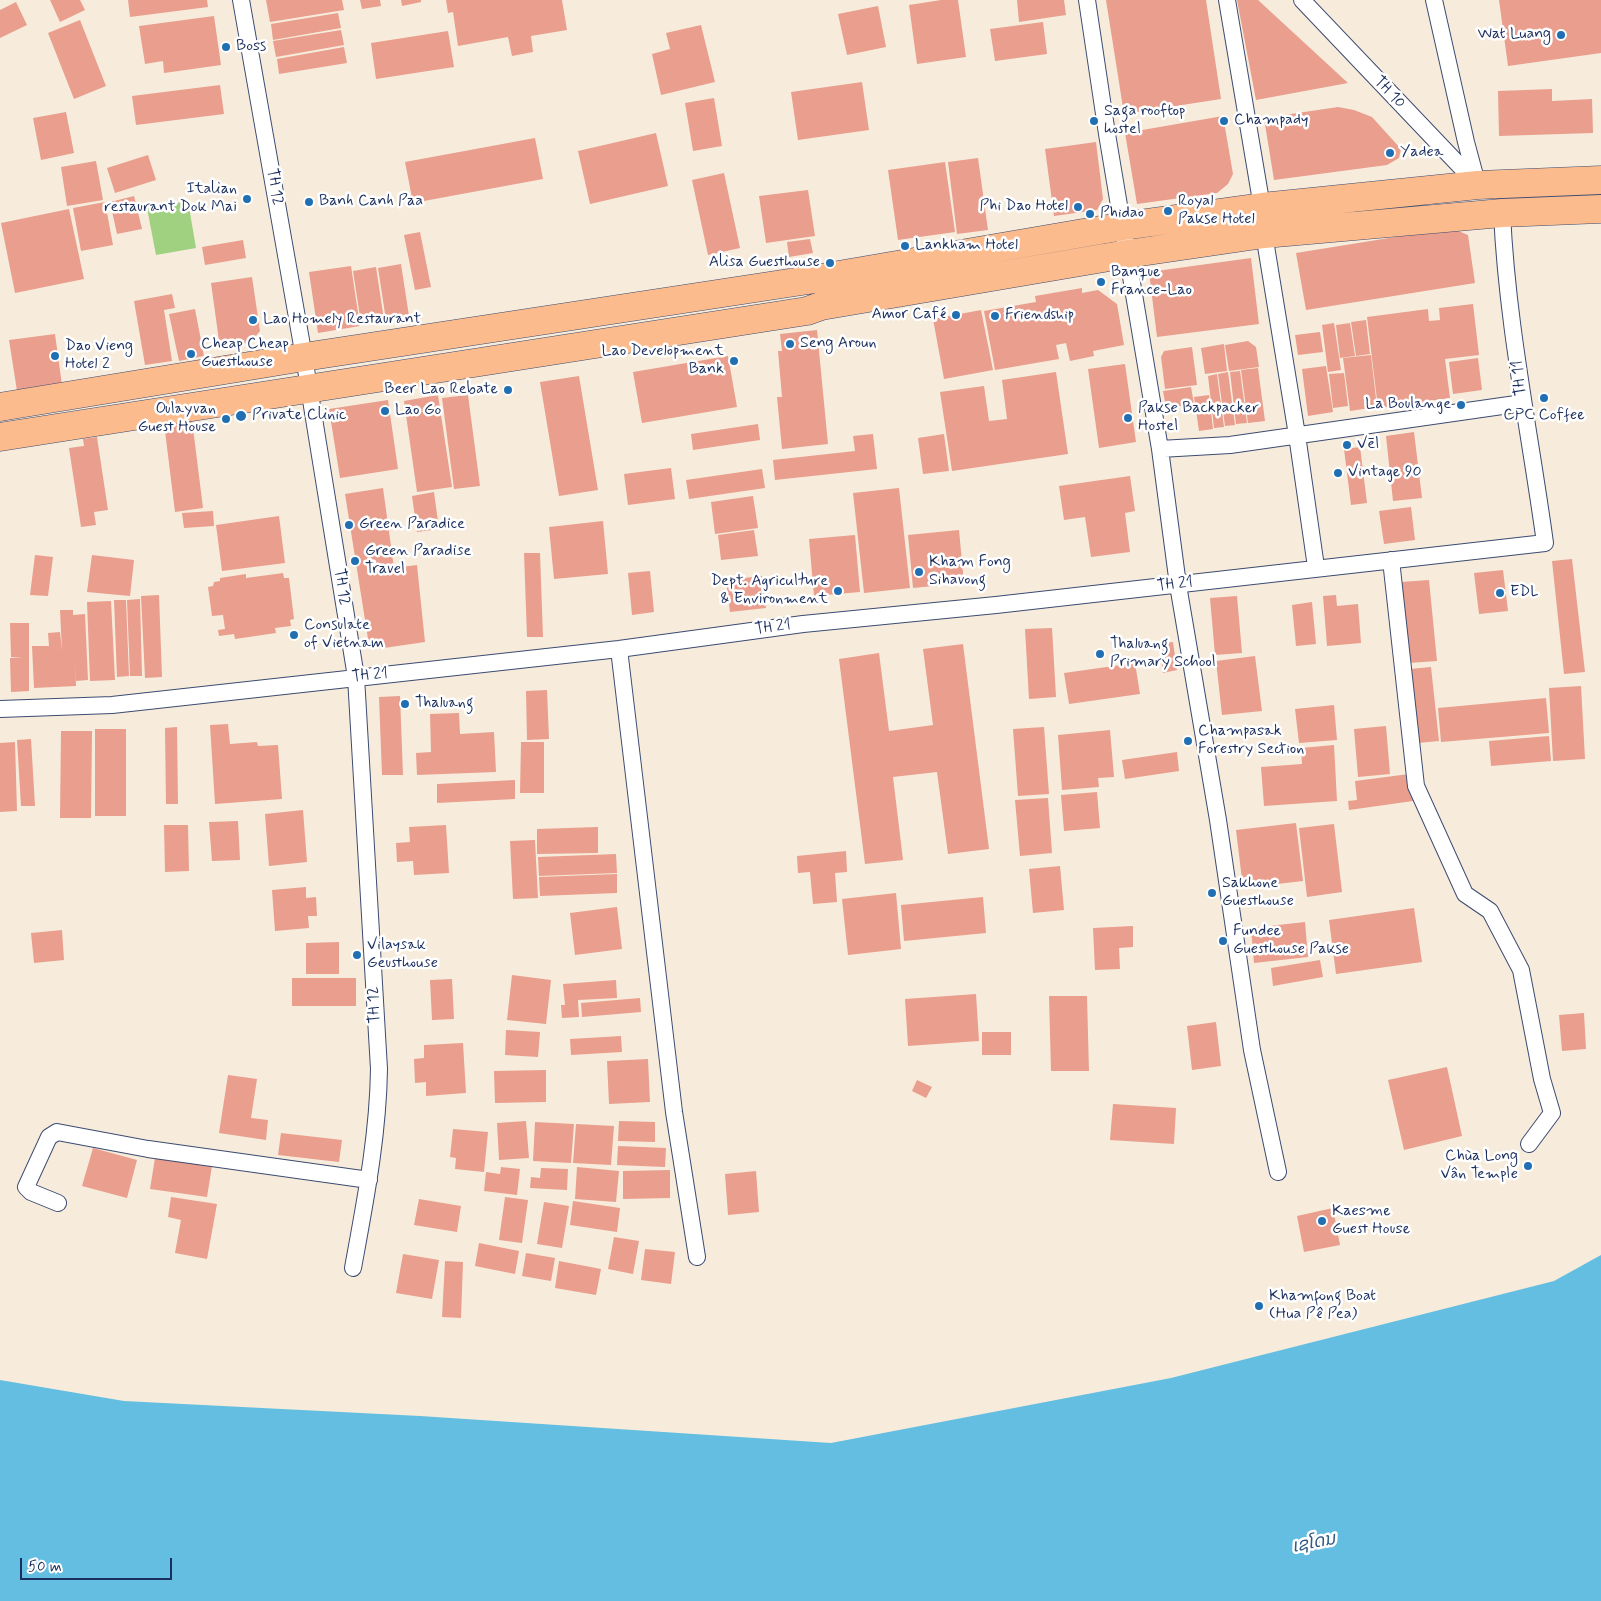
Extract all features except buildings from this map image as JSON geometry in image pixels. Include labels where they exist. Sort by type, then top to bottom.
[{"type":"highway","points":[[0,408],[304,357],[815,278],[1124,226],[1262,207],[1478,185],[1601,180]]},
{"type":"highway","points":[[0,437],[807,311],[821,306],[1127,254],[1264,234],[1502,213],[1601,209]]},
{"type":"street","name":"TH 12","points":[[241,0],[304,357],[356,678],[379,1069],[378,1112],[369,1180],[353,1268]]},
{"type":"street","points":[[1087,0],[1107,134],[1160,449],[1178,585],[1221,840],[1252,1050],[1278,1172]]},
{"type":"street","points":[[1227,0],[1262,207],[1264,234],[1297,435],[1316,567]]},
{"type":"street","name":"TH 10","points":[[1302,0],[1478,185]]},
{"type":"street","points":[[1434,0],[1466,142],[1478,185]]},
{"type":"street","name":"TH 11","points":[[1502,213],[1503,241],[1523,403],[1545,543]]},
{"type":"street","points":[[1160,449],[1230,445],[1523,403]]},
{"type":"street","name":"TH 21","points":[[0,710],[112,705],[619,649],[803,624],[1178,585],[1316,567],[1545,543]]},
{"type":"street","points":[[1391,560],[1416,786],[1465,894],[1490,911],[1521,970],[1542,1079],[1552,1113],[1529,1144]]},
{"type":"street","points":[[619,649],[674,1112],[697,1257]]},
{"type":"street","points":[[58,1203],[31,1192],[26,1187],[49,1137],[57,1132],[148,1149],[369,1180]]},
{"type":"green space","points":[[188,201],[196,248],[156,255],[147,208]]},
{"type":"water","name":"ເຊໂດນ","points":[[1601,1255],[1601,1601],[0,1601],[0,1380],[124,1401],[420,1416],[831,1443],[1171,1378],[1554,1281]]},
{"type":"place","name":"Wat Luang","points":[[1561,35]]},
{"type":"place","name":"Boss","points":[[226,47]]},
{"type":"place","name":"Saga rooftop hostel","points":[[1094,121]]},
{"type":"place","name":"Champady","points":[[1224,121]]},
{"type":"place","name":"Yadea","points":[[1390,153]]},
{"type":"place","name":"Italian restaurant Dok Mai","points":[[247,199]]},
{"type":"place","name":"Banh Canh Paa","points":[[309,202]]},
{"type":"place","name":"Phi Dao Hotel","points":[[1078,207]]},
{"type":"place","name":"Royal Pakse Hotel","points":[[1168,211]]},
{"type":"place","name":"Phidao","points":[[1090,214]]},
{"type":"place","name":"Lankham Hotel","points":[[905,246]]},
{"type":"place","name":"Alisa Guesthouse","points":[[830,263]]},
{"type":"place","name":"Banque France-Lao","points":[[1101,282]]},
{"type":"place","name":"Amor Café","points":[[956,315]]},
{"type":"place","name":"Friendship","points":[[995,316]]},
{"type":"place","name":"Lao Homely Restaurant","points":[[253,320]]},
{"type":"place","name":"Seng Aroun","points":[[790,344]]},
{"type":"place","name":"Cheap Cheap Guesthouse","points":[[191,354]]},
{"type":"place","name":"Dao Vieng Hotel 2","points":[[55,356]]},
{"type":"place","name":"Lao Development Bank","points":[[734,361]]},
{"type":"place","name":"Beer Lao Rebate","points":[[508,390]]},
{"type":"place","name":"CPC Coffee","points":[[1544,398]]},
{"type":"place","name":"La Boulange","points":[[1461,405]]},
{"type":"place","name":"Lao Go","points":[[385,411]]},
{"type":"place","name":"Private Clinic","points":[[241,416]]},
{"type":"place","name":"Pakse Backpacker Hostel","points":[[1128,418]]},
{"type":"place","name":"Oulayvan Guest House","points":[[226,419]]},
{"type":"place","name":"Vēl","points":[[1347,445]]},
{"type":"place","name":"Vintage 90","points":[[1338,473]]},
{"type":"place","name":"Green Paradice","points":[[349,525]]},
{"type":"place","name":"Green Paradise Travel","points":[[355,561]]},
{"type":"place","name":"Kham Fong Sihavong","points":[[919,572]]},
{"type":"place","name":"Dept. Agriculture & Environment","points":[[838,591]]},
{"type":"place","name":"EDL","points":[[1500,593]]},
{"type":"place","name":"Consulate of Vietnam","points":[[294,635]]},
{"type":"place","name":"Thaluang Primary School","points":[[1100,654]]},
{"type":"place","name":"Thaluang","points":[[405,704]]},
{"type":"place","name":"Champasak Forestry Section","points":[[1188,741]]},
{"type":"place","name":"Sakhone Guesthouse","points":[[1212,893]]},
{"type":"place","name":"Fundee Guesthouse Pakse","points":[[1223,941]]},
{"type":"place","name":"Vilaysak Geusthouse","points":[[357,955]]},
{"type":"place","name":"Chùa Long Vân Temple","points":[[1528,1166]]},
{"type":"place","name":"Kaesme Guest House","points":[[1322,1221]]},
{"type":"place","name":"Khamfong Boat (Hua Pê Pea)","points":[[1259,1306]]}]
